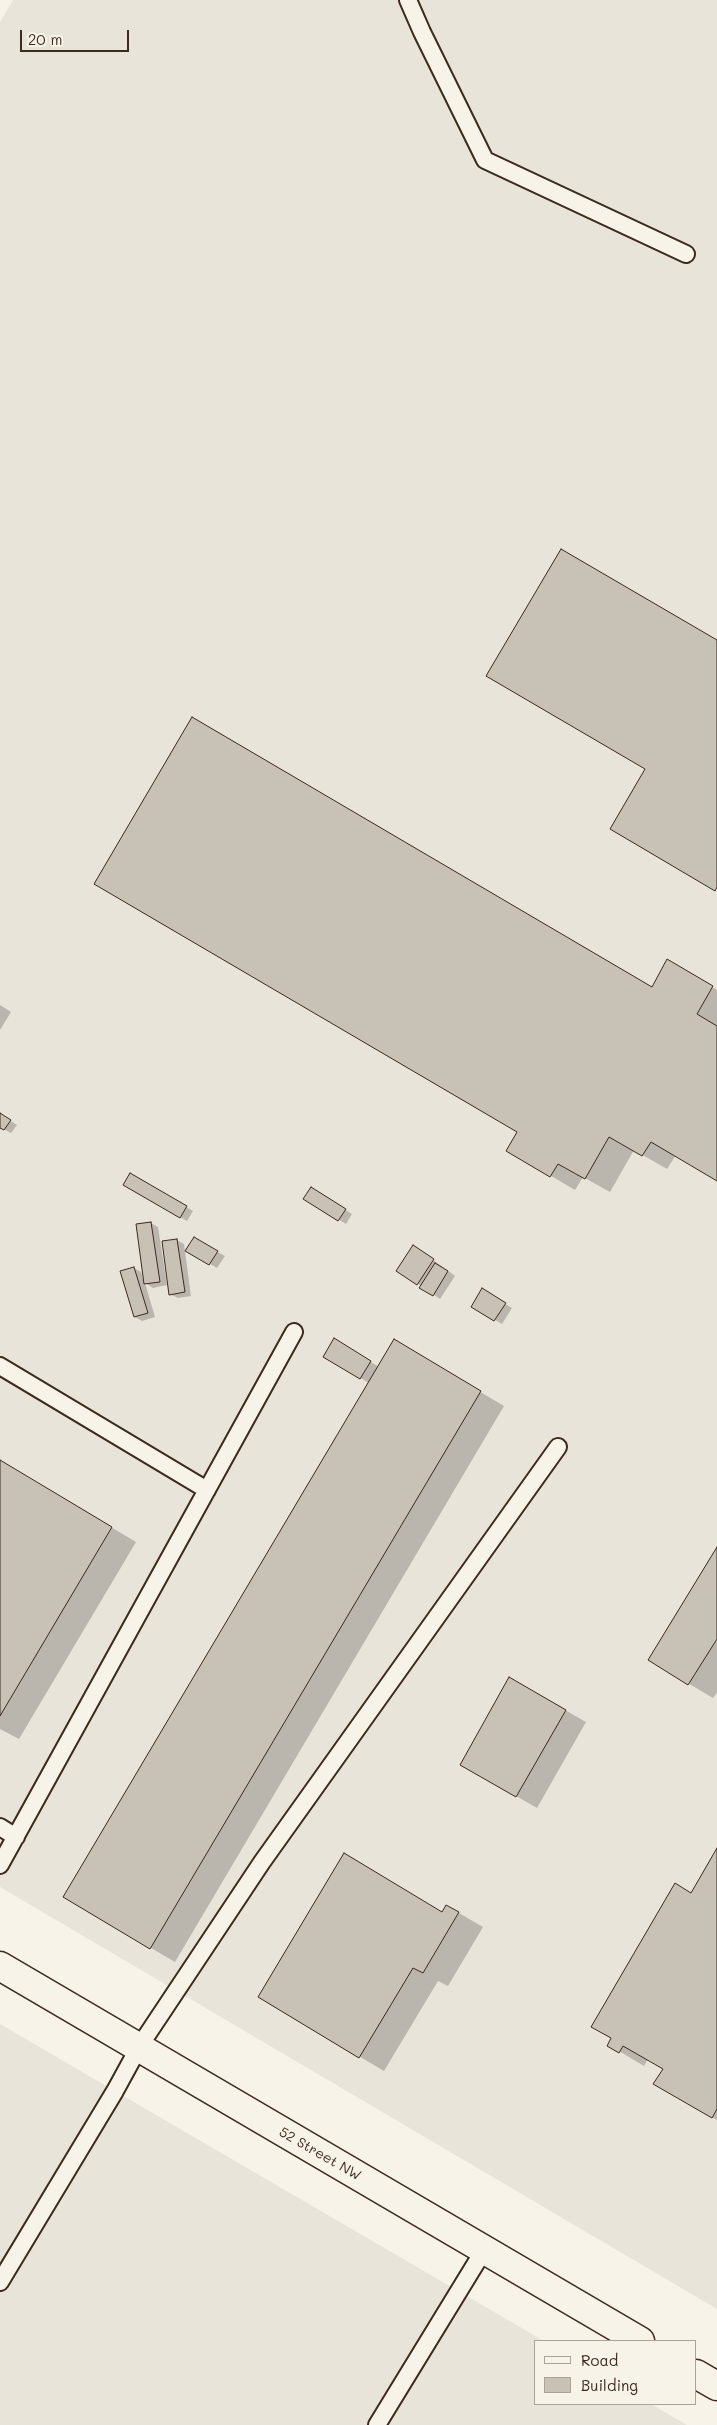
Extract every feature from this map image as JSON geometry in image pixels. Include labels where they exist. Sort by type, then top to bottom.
[{"type":"street","name":"52 Street NW","points":[[0,1966],[638,2340]]},
{"type":"street","points":[[697,2375],[717,2386]]},
{"type":"lane","points":[[408,0],[485,160],[686,254]]},
{"type":"lane","points":[[0,1865],[294,1332]]},
{"type":"lane","points":[[0,1366],[207,1490]]},
{"type":"lane","points":[[0,2282],[116,2091],[139,2047],[262,1862],[558,1447]]},
{"type":"lane","points":[[0,1827],[16,1837]]},
{"type":"lane","points":[[377,2425],[484,2250]]},
{"type":"shaded area","points":[[13,0],[717,0],[717,2309],[0,1887],[0,22]]},
{"type":"shaded area","points":[[0,2024],[542,2340],[534,2340],[534,2405],[653,2405],[687,2425],[0,2425]]},
{"type":"building","points":[[561,549],[717,640],[717,887],[715,891],[610,829],[645,769],[486,676]]},
{"type":"building","points":[[192,717],[652,987],[667,959],[713,986],[697,1014],[717,1026],[717,1181],[651,1142],[642,1156],[609,1137],[585,1179],[558,1164],[550,1177],[506,1151],[517,1132],[94,884]]},
{"type":"building","points":[[0,1113],[11,1120],[4,1130],[0,1128]]},
{"type":"building","points":[[130,1173],[187,1206],[180,1218],[123,1185]]},
{"type":"building","points":[[311,1187],[346,1209],[338,1221],[303,1199]]},
{"type":"building","points":[[151,1222],[160,1282],[144,1284],[136,1224]]},
{"type":"building","points":[[194,1237],[218,1251],[209,1265],[185,1251]]},
{"type":"building","points":[[177,1239],[185,1292],[169,1295],[162,1241]]},
{"type":"building","points":[[413,1245],[434,1259],[417,1285],[396,1271]]},
{"type":"building","points":[[435,1263],[448,1271],[433,1296],[419,1288]]},
{"type":"building","points":[[134,1267],[148,1313],[134,1317],[120,1271]]},
{"type":"building","points":[[482,1288],[506,1303],[494,1321],[471,1307]]},
{"type":"building","points":[[334,1338],[371,1361],[360,1379],[323,1357]]},
{"type":"building","points":[[394,1339],[481,1391],[150,1949],[63,1897]]},
{"type":"building","points":[[0,1460],[112,1527],[0,1716]]},
{"type":"building","points":[[717,1547],[717,1639],[688,1685],[648,1660]]},
{"type":"building","points":[[509,1677],[566,1710],[516,1797],[460,1765]]},
{"type":"building","points":[[717,1848],[717,2109],[712,2118],[653,2084],[663,2069],[623,2046],[619,2053],[607,2046],[611,2038],[591,2027],[675,1883],[691,1893]]},
{"type":"building","points":[[344,1853],[442,1912],[446,1905],[459,1912],[423,1973],[413,1968],[359,2058],[258,1997]]}]
